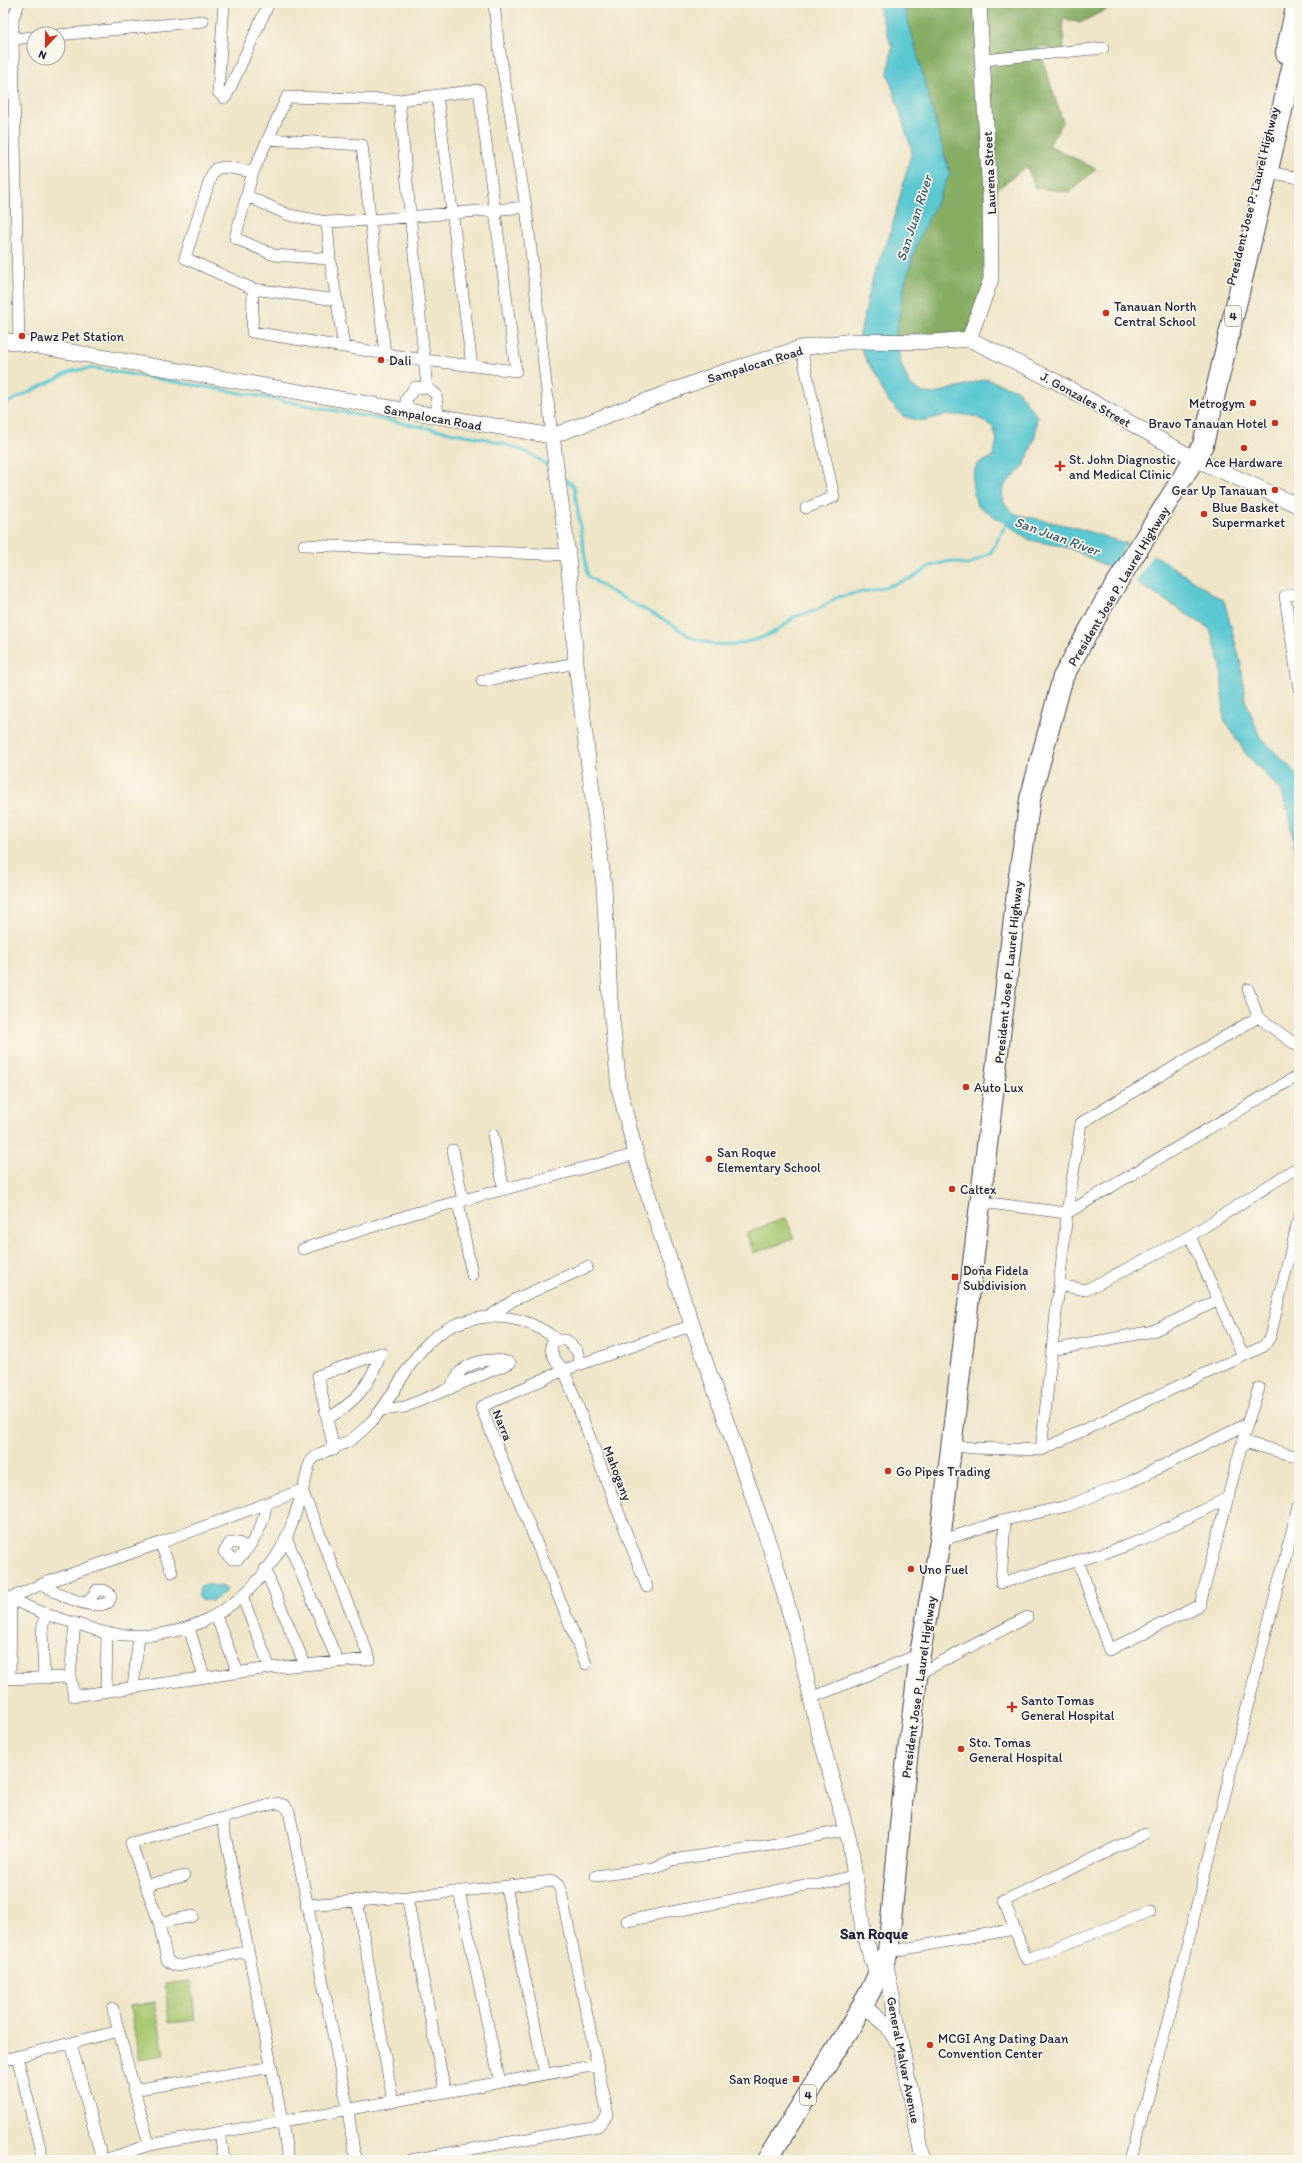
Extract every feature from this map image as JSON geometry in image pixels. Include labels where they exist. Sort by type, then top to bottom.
[{"type":"highway","name":"President Jose P. Laurel Highway","points":[[767,2160],[827,2065],[862,2005],[884,1962],[920,1654],[940,1541],[950,1445],[981,1202],[1019,876],[1030,799],[1063,677],[1103,605],[1184,478],[1193,458],[1203,445],[1263,171],[1297,3]]},
{"type":"highway","name":"President Jose P. Laurel Highway","points":[[1263,171],[1299,38]]},
{"type":"street","points":[[19,3],[13,18],[19,344]]},
{"type":"street","points":[[224,3],[218,92],[224,98],[226,97],[269,3]]},
{"type":"street","points":[[494,3],[498,41],[526,207],[552,436]]},
{"type":"street","name":"Laurena Street","points":[[969,339],[990,279],[992,233],[984,60],[979,3]]},
{"type":"street","points":[[66,34],[203,21]]},
{"type":"street","points":[[13,39],[26,38]]},
{"type":"street","points":[[984,60],[1103,48]]},
{"type":"street","points":[[253,289],[252,332],[424,360],[516,371],[479,90],[399,100],[287,97],[253,172],[235,238],[274,255],[330,259]]},
{"type":"street","points":[[437,95],[472,366]]},
{"type":"street","points":[[399,100],[427,388]]},
{"type":"street","points":[[268,139],[362,145],[385,354]]},
{"type":"street","points":[[253,172],[225,167],[215,169],[211,176],[185,258],[253,289],[337,300]]},
{"type":"street","points":[[1263,171],[1299,178]]},
{"type":"street","points":[[247,196],[288,215],[327,222],[370,220],[526,207]]},
{"type":"street","points":[[327,222],[330,259],[344,347]]},
{"type":"street","name":"Sampalocan Road","points":[[3,340],[438,418],[552,436],[715,375],[801,348],[852,341],[934,342],[969,339]]},
{"type":"street","name":"J. Gonzales Street","points":[[969,339],[1059,383],[1193,458],[1299,506]]},
{"type":"street","points":[[801,348],[834,497],[806,508]]},
{"type":"street","points":[[408,412],[406,400],[415,387],[427,388],[436,394],[438,418]]},
{"type":"street","name":"General Malvar Avenue","points":[[552,436],[568,556],[576,663],[604,886],[610,999],[619,1088],[636,1154],[665,1247],[775,1562],[799,1645],[811,1698],[846,1830],[855,1875],[864,1936],[884,1962],[923,2160]]},
{"type":"street","points":[[304,545],[568,556]]},
{"type":"street","points":[[1299,593],[1284,596],[1299,690]]},
{"type":"street","points":[[482,681],[576,663]]},
{"type":"street","points":[[1248,989],[1258,1017],[1299,1047]]},
{"type":"street","points":[[1041,1450],[1059,1285],[1081,1123],[1258,1017]]},
{"type":"street","points":[[981,1202],[1068,1212],[1299,1075]]},
{"type":"street","points":[[493,1135],[504,1190]]},
{"type":"street","points":[[453,1150],[472,1275]]},
{"type":"street","points":[[303,1249],[415,1213],[636,1154]]},
{"type":"street","points":[[1059,1285],[1086,1290],[1190,1236],[1293,1170],[1299,1169]]},
{"type":"street","points":[[950,1445],[973,1448],[1041,1450],[1264,1346],[1270,1337],[1299,1217]]},
{"type":"street","points":[[1190,1236],[1243,1356]]},
{"type":"street","points":[[491,1315],[514,1300],[587,1267]]},
{"type":"street","points":[[1052,1350],[1153,1331],[1219,1300]]},
{"type":"street","points":[[7,1596],[45,1614],[107,1633],[139,1636],[189,1628],[216,1616],[242,1596],[266,1570],[286,1537],[308,1467],[312,1459],[320,1454],[334,1450],[350,1440],[371,1422],[381,1410],[412,1362],[425,1346],[443,1330],[463,1321],[491,1315],[512,1318],[548,1332],[554,1342],[551,1352],[555,1361],[564,1370]]},
{"type":"street","name":"Narra","points":[[586,1664],[481,1407],[564,1370],[693,1325]]},
{"type":"street","points":[[554,1342],[566,1340],[571,1344],[577,1351],[580,1364]]},
{"type":"street","points":[[327,1419],[346,1408],[364,1390],[375,1369],[381,1353],[318,1376],[327,1419],[334,1450]]},
{"type":"street","name":"Mahogany","points":[[564,1370],[647,1587]]},
{"type":"street","points":[[381,1410],[406,1407],[450,1388]]},
{"type":"street","points":[[1078,1560],[1109,1650],[1200,1605],[1244,1442],[1247,1424],[1259,1388]]},
{"type":"street","points":[[940,1541],[1005,1520],[1067,1506],[1130,1482],[1247,1424]]},
{"type":"street","points":[[1244,1442],[1299,1458]]},
{"type":"street","points":[[7,1596],[160,1543],[302,1490]]},
{"type":"street","points":[[75,1623],[70,1677],[74,1696],[270,1668],[370,1660],[302,1490]]},
{"type":"street","points":[[1005,1520],[1001,1582],[1144,1540],[1229,1497]]},
{"type":"street","points":[[1132,2160],[1299,1502]]},
{"type":"street","points":[[248,1548],[257,1536],[265,1517],[266,1504]]},
{"type":"street","points":[[286,1537],[338,1662]]},
{"type":"street","points":[[160,1543],[172,1572]]},
{"type":"street","points":[[266,1570],[305,1665]]},
{"type":"street","points":[[42,1584],[70,1599],[87,1603]]},
{"type":"street","points":[[7,1596],[6,1678],[70,1677]]},
{"type":"street","points":[[242,1596],[270,1668]]},
{"type":"street","points":[[44,1677],[42,1631],[45,1614]]},
{"type":"street","points":[[216,1616],[238,1673]]},
{"type":"street","points":[[918,1674],[1028,1617]]},
{"type":"street","points":[[189,1628],[204,1677]]},
{"type":"street","points":[[106,1691],[107,1633]]},
{"type":"street","points":[[133,1687],[139,1636]]},
{"type":"street","points":[[811,1698],[920,1654]]},
{"type":"street","points":[[248,1951],[179,1966],[172,1964],[167,1960],[159,1922],[131,1843],[276,1803],[284,1805],[289,1811],[306,1905],[348,2110],[354,2152],[358,2160]]},
{"type":"street","points":[[222,1819],[272,2068],[288,2160]]},
{"type":"street","points":[[596,1876],[654,1868],[672,1860],[770,1845],[846,1830]]},
{"type":"street","points":[[1144,1834],[1004,1901],[1026,1960],[1150,1912]]},
{"type":"street","points":[[627,1921],[805,1885],[819,1884],[855,1875]]},
{"type":"street","points":[[146,1885],[184,1876]]},
{"type":"street","points":[[306,1905],[407,1897],[553,1881],[558,1885],[563,1900],[608,2115],[598,2126],[411,2160]]},
{"type":"street","points":[[506,1887],[546,2074]]},
{"type":"street","points":[[459,1891],[500,2082]]},
{"type":"street","points":[[407,1897],[445,2092]]},
{"type":"street","points":[[357,1900],[393,2102]]},
{"type":"street","points":[[159,1922],[193,1916]]},
{"type":"street","points":[[884,1962],[1014,1929]]},
{"type":"street","points":[[862,2005],[886,2024],[902,2049]]},
{"type":"street","points":[[113,2008],[133,2090],[149,2145]]},
{"type":"street","points":[[3,2060],[119,2032]]},
{"type":"street","points":[[71,2043],[103,2160],[149,2145],[282,2120],[348,2110],[597,2065]]},
{"type":"street","points":[[17,2056],[43,2160]]},
{"type":"street","points":[[133,2090],[272,2068]]},
{"type":"street","points":[[220,2132],[224,2160]]},
{"type":"green space","points":[[902,3],[1111,3],[1111,7],[1080,23],[1063,18],[1064,51],[1038,46],[1063,122],[1049,145],[1096,169],[1070,192],[1035,188],[1027,166],[990,195],[991,279],[969,339],[895,337],[905,283],[918,240],[950,173]]},
{"type":"green space","points":[[786,1218],[794,1239],[754,1253],[746,1233]]},
{"type":"green space","points":[[191,1981],[195,2020],[169,2023],[165,1984]]},
{"type":"green space","points":[[155,2002],[164,2055],[139,2059],[130,2006]]},
{"type":"water","name":"San Juan River","points":[[877,3],[903,3],[950,174],[918,241],[905,283],[895,337],[901,364],[910,385],[923,393],[934,394],[986,379],[1017,390],[1037,416],[1035,437],[1024,466],[1005,485],[1002,493],[1004,503],[1015,514],[1074,527],[1134,546],[1159,558],[1224,601],[1241,664],[1245,699],[1260,737],[1296,773],[1299,778],[1299,889],[1291,821],[1281,791],[1246,754],[1224,719],[1221,666],[1210,629],[1128,577],[1070,548],[1030,540],[977,505],[972,479],[977,464],[993,457],[997,440],[993,427],[977,417],[966,415],[947,415],[921,421],[903,416],[889,402],[862,352],[859,338],[874,273],[889,238],[912,151],[888,74],[892,47]]},
{"type":"water","points":[[204,1584],[224,1587],[227,1590],[213,1601],[200,1599],[198,1597],[200,1588]]},
{"type":"pier","points":[[1128,542],[1154,553],[1135,583],[1110,571]]},
{"type":"waterway","points":[[3,405],[72,371],[93,368],[247,394],[487,439],[529,453],[551,469]]},
{"type":"waterway","name":"San Juan River","points":[[563,478],[574,486],[588,576],[608,590],[672,624],[690,637],[713,644],[734,645],[758,639],[777,631],[794,617],[815,611],[838,597],[883,588],[912,578],[930,566],[950,561],[969,565],[991,552],[1008,521]]},
{"type":"place","name":"Tanauan North Central School","points":[[1106,313]]},
{"type":"place","name":"Pawz Pet Station","points":[[22,336]]},
{"type":"place","name":"Dali","points":[[381,360]]},
{"type":"place","name":"Metrogym","points":[[1253,403]]},
{"type":"place","name":"Bravo Tanauan Hotel","points":[[1275,423]]},
{"type":"place","name":"Ace Hardware","points":[[1244,448]]},
{"type":"place","name":"St. John Diagnostic and Medical Clinic","points":[[1060,466]]},
{"type":"place","name":"Gear Up Tanauan","points":[[1275,490]]},
{"type":"place","name":"Blue Basket Supermarket","points":[[1204,514]]},
{"type":"place","name":"Auto Lux","points":[[966,1087]]},
{"type":"place","name":"San Roque Elementary School","points":[[709,1159]]},
{"type":"place","name":"Caltex","points":[[952,1189]]},
{"type":"place","name":"Doña Fidela Subdivision","points":[[955,1277]]},
{"type":"place","name":"Go Pipes Trading","points":[[888,1471]]},
{"type":"place","name":"Uno Fuel","points":[[911,1569]]},
{"type":"place","name":"Santo Tomas General Hospital","points":[[1012,1707]]},
{"type":"place","name":"Sto. Tomas General Hospital","points":[[961,1749]]},
{"type":"place","name":"MCGI Ang Dating Daan Convention Center","points":[[930,2045]]},
{"type":"place","name":"San Roque","points":[[796,2079]]},
{"type":"district","name":"San Roque","points":[[874,1934]]}]
